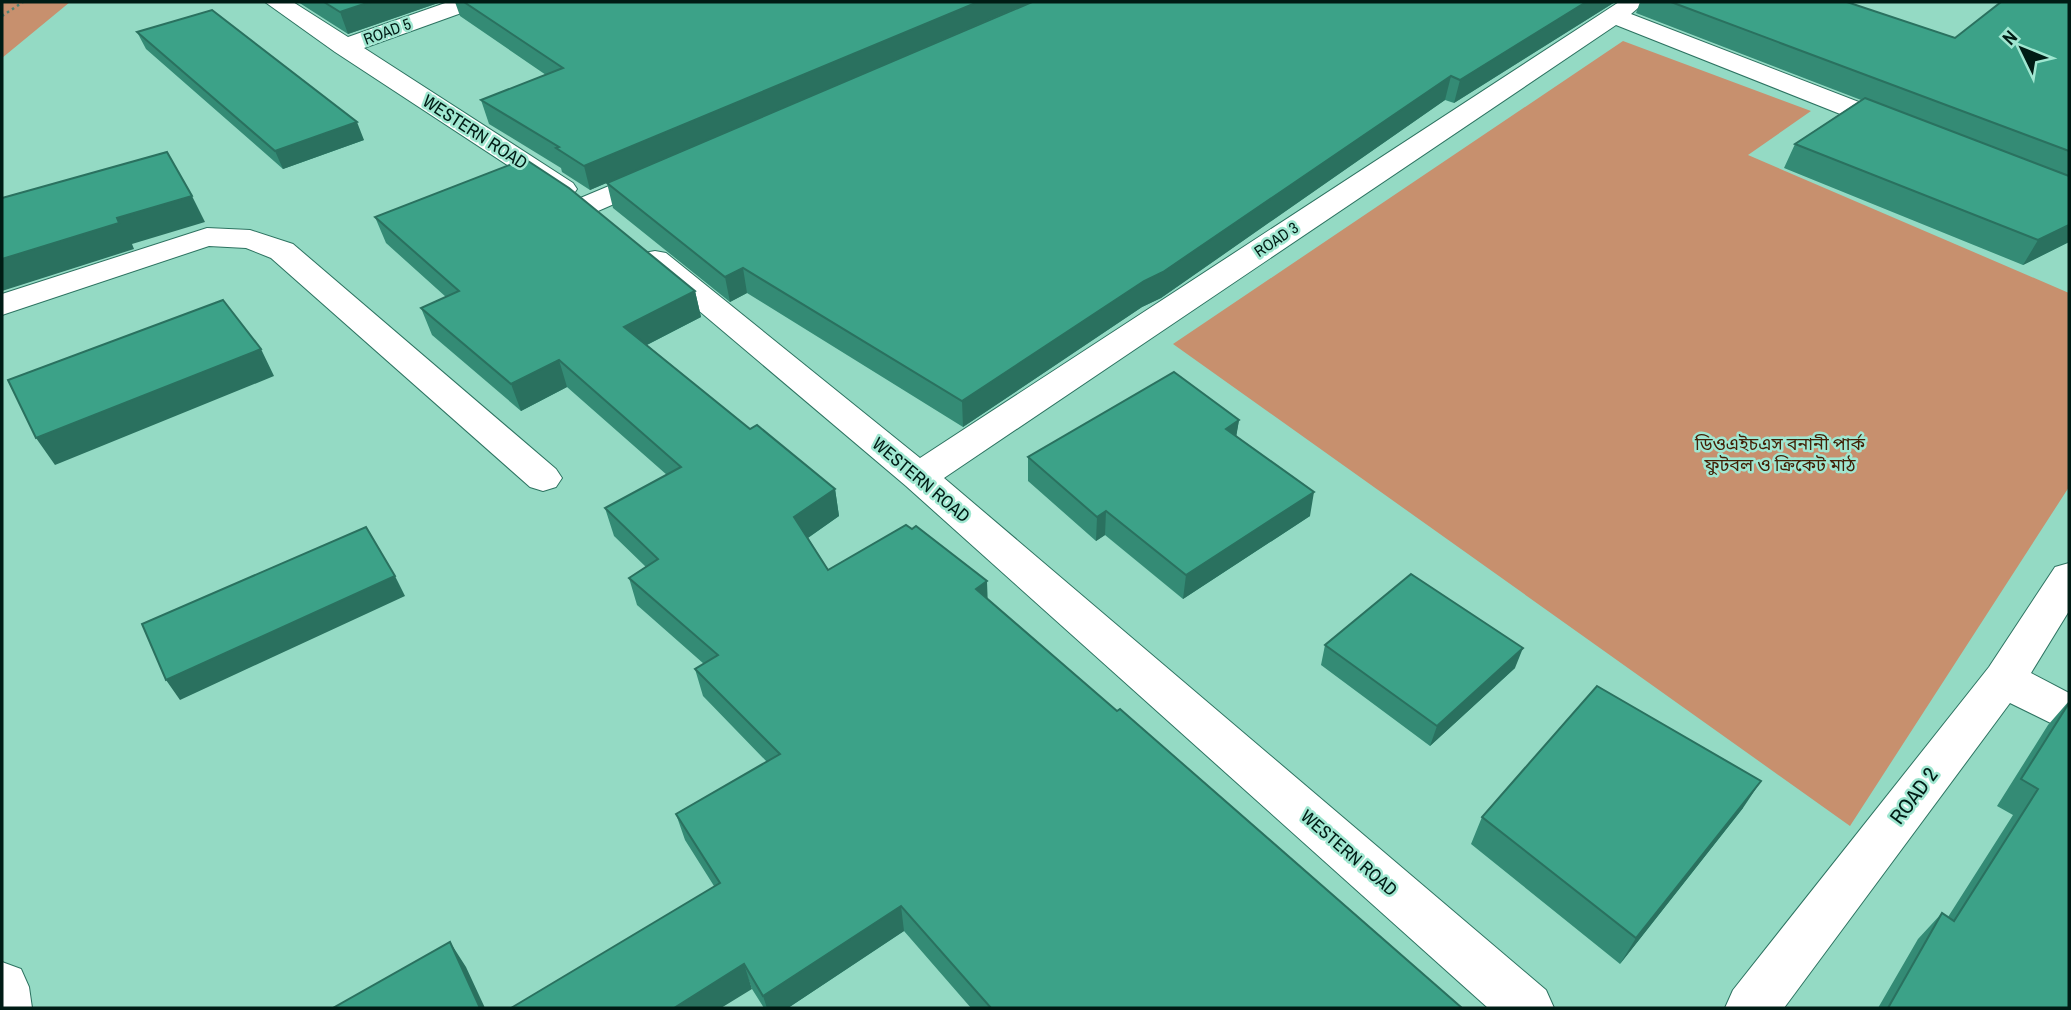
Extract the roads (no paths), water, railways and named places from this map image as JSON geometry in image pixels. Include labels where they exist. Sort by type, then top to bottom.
[{"type":"street","name":"WESTERN ROAD","points":[[277,2],[588,205],[919,477],[1527,1008]]},
{"type":"street","name":"ROAD 5","points":[[344,47],[470,2]]},
{"type":"street","points":[[1624,9],[1927,138]]},
{"type":"street","name":"ROAD 3","points":[[919,477],[1624,9]]},
{"type":"street","points":[[588,205],[688,162]]},
{"type":"street","points":[[2,305],[207,237],[250,239],[282,251],[542,478]]},
{"type":"street","name":"ROAD 2","points":[[1752,1008],[2004,678],[2069,578]]},
{"type":"street","points":[[2004,678],[2069,714]]},
{"type":"street","points":[[2,987],[5,1008]]},
{"type":"park label","name":"ডিওএইচএস বনানী পার্ক ফুটবল ও ক্রিকেট মাঠ","points":[[1780,454]]}]
